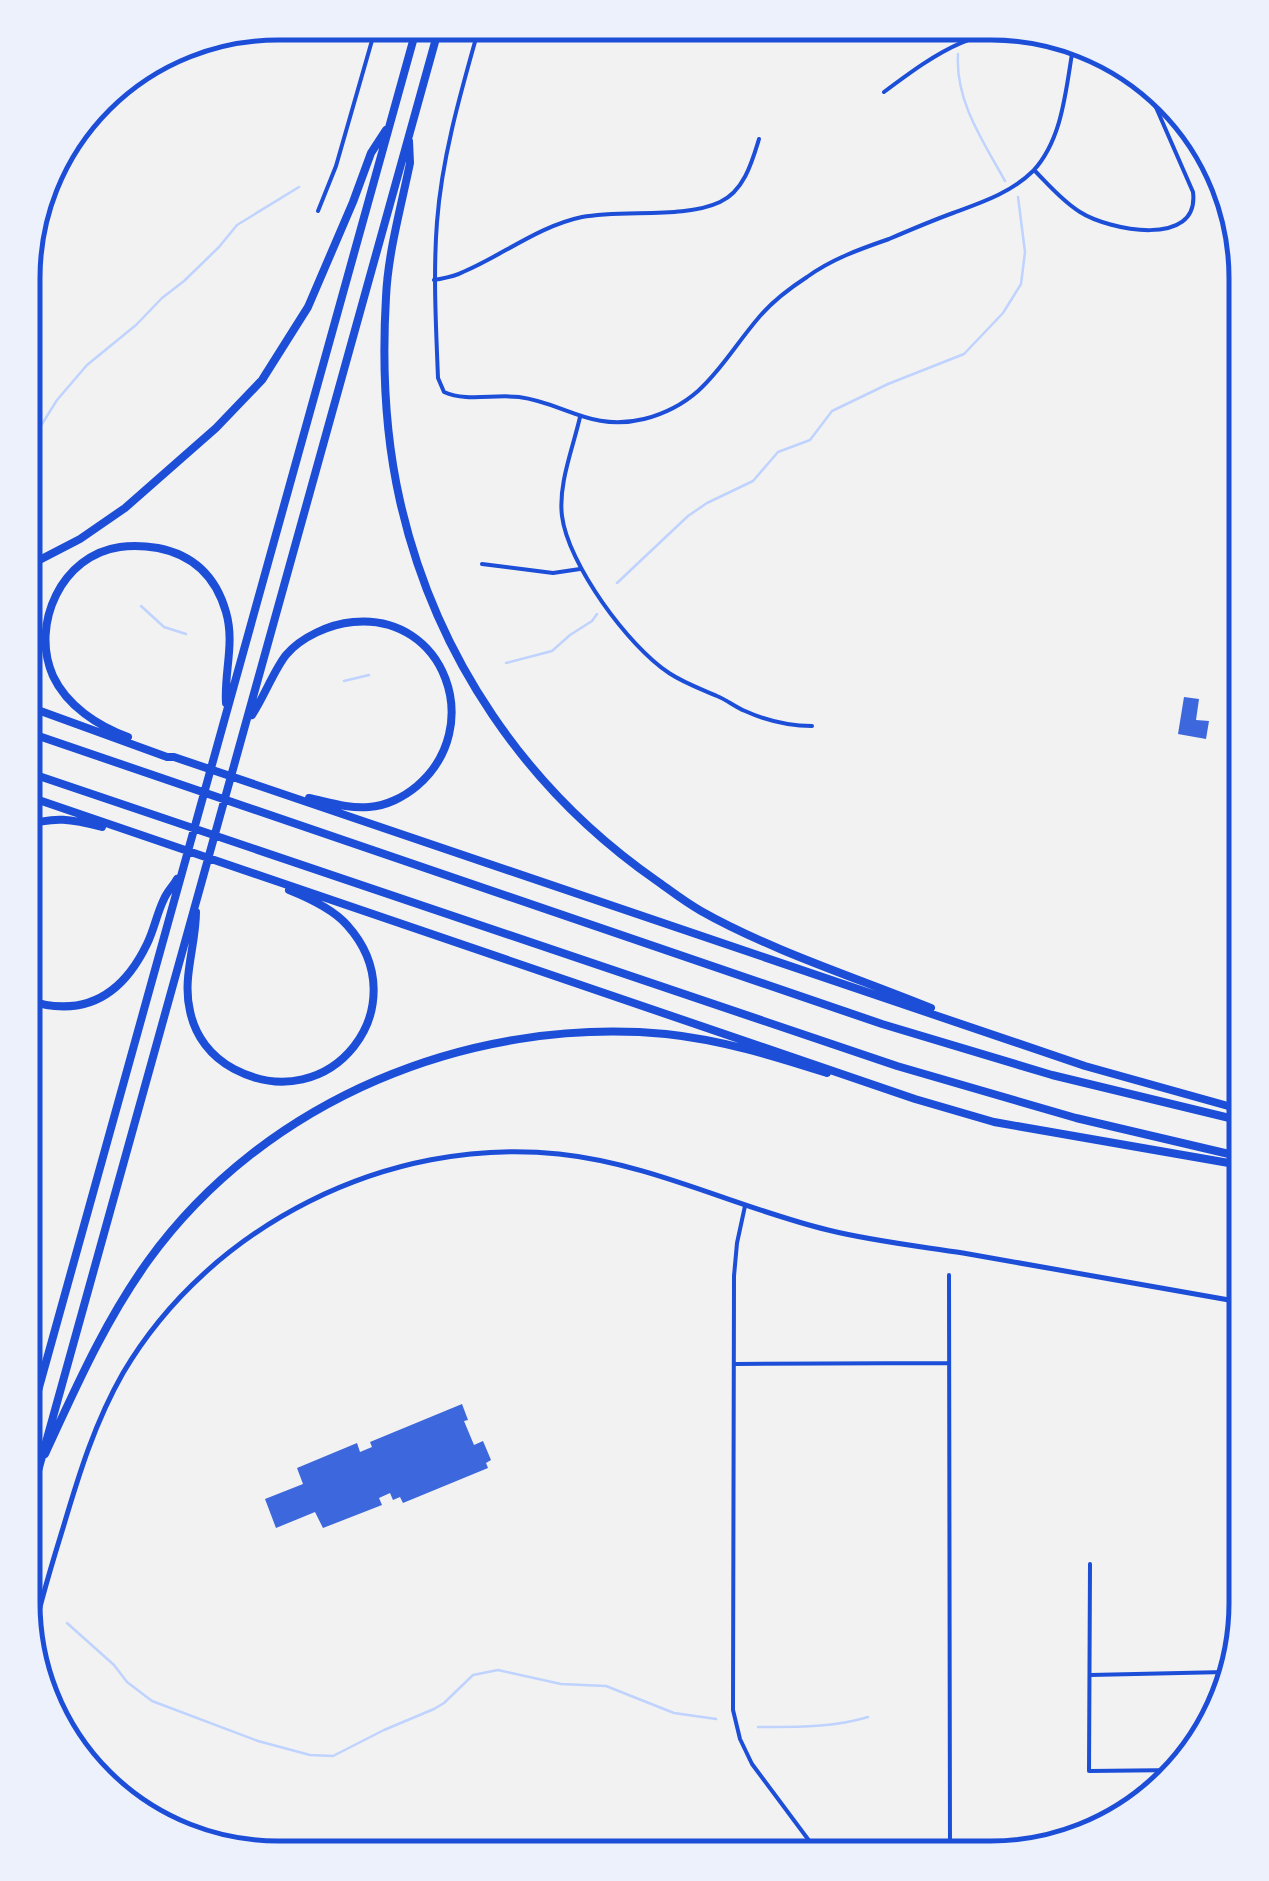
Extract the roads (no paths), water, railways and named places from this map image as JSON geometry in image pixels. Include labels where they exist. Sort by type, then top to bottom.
[{"type":"highway","points":[[40,1384],[414,40]]},
{"type":"highway","points":[[40,1458],[435,40]]},
{"type":"highway","points":[[40,560],[80,539],[125,508],[216,428],[262,380],[308,307],[371,154],[391,122]]},
{"type":"highway","points":[[409,134],[410,163],[386,293],[386,409],[400,500],[424,584],[460,664],[527,764],[618,853],[700,910],[766,942],[962,1024]]},
{"type":"highway","points":[[171,757],[96,722],[75,706],[54,677],[45,636],[48,615],[53,598],[70,573],[106,551],[146,546],[178,552],[205,572],[219,592],[227,615],[230,656],[226,712]]},
{"type":"highway","points":[[247,722],[286,656],[324,628],[347,622],[390,625],[407,634],[434,658],[449,688],[453,720],[442,757],[431,773],[406,795],[370,807],[340,806],[266,788]]},
{"type":"highway","points":[[40,711],[1085,1066],[1228,1106]]},
{"type":"highway","points":[[40,736],[900,1029],[1052,1075],[1228,1118]]},
{"type":"highway","points":[[40,776],[898,1066],[1228,1157]]},
{"type":"highway","points":[[40,800],[846,1076],[994,1122],[1228,1159]]},
{"type":"highway","points":[[40,821],[76,820],[154,839]]},
{"type":"highway","points":[[196,899],[187,984],[189,1010],[206,1047],[224,1064],[251,1078],[281,1083],[306,1080],[329,1070],[348,1053],[371,1016],[372,969],[346,924],[295,892],[245,870]]},
{"type":"highway","points":[[40,1003],[74,1007],[112,991],[126,980],[148,943],[164,899],[182,871]]},
{"type":"highway","points":[[40,1465],[87,1360],[150,1258],[215,1186],[248,1158],[298,1122],[349,1093],[450,1053],[575,1032],[639,1032],[698,1038],[757,1050],[846,1076]]},
{"type":"street","points":[[318,211],[336,166],[372,40]]},
{"type":"street","points":[[476,40],[443,172],[437,219],[434,280],[438,378],[444,392],[454,396],[520,397],[580,418],[608,423],[641,420],[691,399],[712,380],[763,313],[809,275],[841,256],[988,200],[1034,170],[1054,136],[1071,54]]},
{"type":"street","points":[[884,92],[966,40]]},
{"type":"street","points":[[1034,170],[1081,213],[1110,226],[1141,230],[1179,224],[1191,213],[1193,192],[1156,107]]},
{"type":"street","points":[[434,280],[460,274],[567,221],[605,214],[678,211],[722,202],[746,176],[759,139]]},
{"type":"street","points":[[580,418],[561,499],[566,536],[580,569],[631,638],[666,671],[743,710],[796,726],[812,726]]},
{"type":"street","points":[[482,564],[553,573],[580,569]]},
{"type":"street","points":[[40,1605],[84,1457],[102,1412],[154,1326],[192,1284],[277,1219],[358,1180],[394,1168],[502,1153],[556,1153],[596,1159],[653,1172],[829,1230],[1228,1300]]},
{"type":"street","points":[[745,1204],[734,1276],[733,1710],[746,1754],[810,1841]]},
{"type":"street","points":[[949,1275],[950,1841]]},
{"type":"street","points":[[735,1364],[948,1363]]},
{"type":"street","points":[[1090,1564],[1089,1771],[1160,1770]]},
{"type":"street","points":[[1090,1674],[1218,1672]]},
{"type":"waterway","points":[[958,54],[966,104],[1005,181]]},
{"type":"waterway","points":[[40,426],[87,365],[184,281],[237,225],[299,187]]},
{"type":"waterway","points":[[617,583],[688,516],[753,481],[778,452],[810,440],[832,411],[964,354],[1003,313],[1021,284],[1025,252],[1018,197]]},
{"type":"waterway","points":[[141,606],[164,627],[186,634]]},
{"type":"waterway","points":[[506,663],[552,651],[597,614]]},
{"type":"waterway","points":[[344,681],[369,675]]},
{"type":"waterway","points":[[67,1623],[152,1701],[258,1741],[310,1755],[333,1756],[434,1709],[473,1675],[498,1670],[561,1684],[606,1686],[674,1713],[716,1719]]},
{"type":"waterway","points":[[758,1727],[827,1725],[868,1717]]}]
